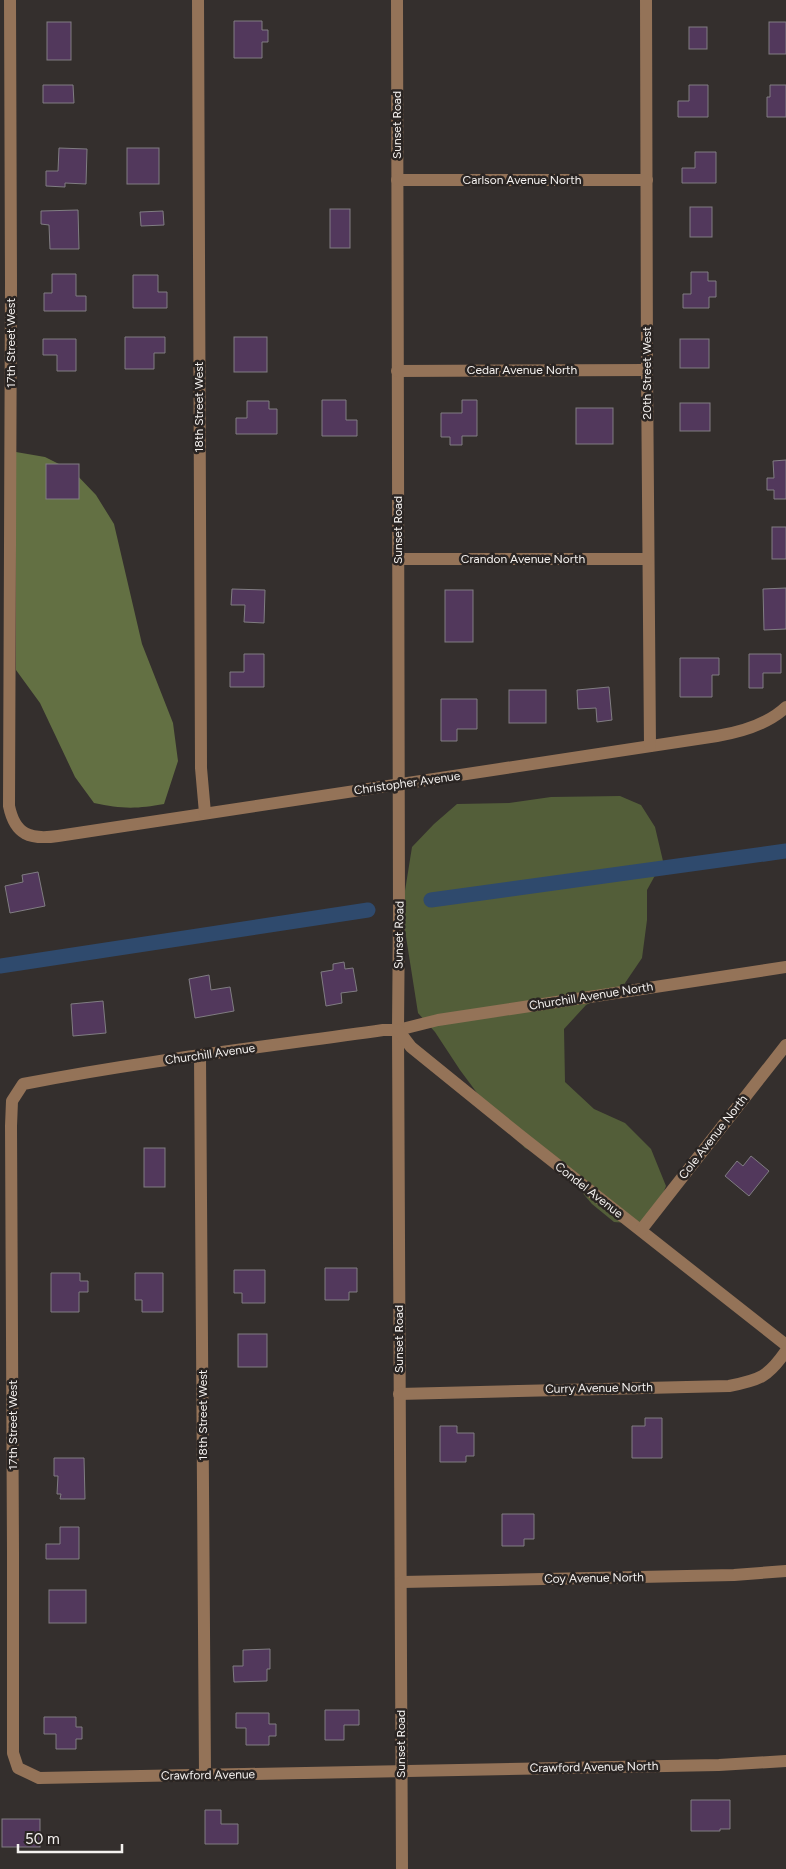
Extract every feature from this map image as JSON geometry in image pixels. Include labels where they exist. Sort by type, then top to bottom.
[{"type":"street","name":"17th Street West","points":[[10,0],[6,436],[9,806],[12,821],[22,832]]},
{"type":"street","name":"18th Street West","points":[[198,0],[201,759],[205,813]]},
{"type":"street","name":"Sunset Road","points":[[396,0],[402,1869]]},
{"type":"street","name":"20th Street West","points":[[646,0],[650,746]]},
{"type":"street","name":"Carlson Avenue North","points":[[397,180],[647,180]]},
{"type":"street","name":"Cedar Avenue North","points":[[397,371],[647,370]]},
{"type":"street","name":"Crandon Avenue North","points":[[398,559],[648,559]]},
{"type":"street","name":"Christopher Avenue","points":[[22,832],[43,838],[734,733],[769,719],[786,707]]},
{"type":"street","name":"Churchill Avenue North","points":[[398,1030],[438,1020],[786,967]]},
{"type":"street","name":"Churchill Avenue","points":[[23,1084],[72,1074],[383,1030],[398,1030]]},
{"type":"street","name":"Condel Avenue","points":[[398,1030],[411,1047],[786,1345]]},
{"type":"street","name":"Cole Avenue North","points":[[641,1230],[786,1045]]},
{"type":"street","name":"18th Street West","points":[[200,1056],[205,1774]]},
{"type":"street","name":"17th Street West","points":[[18,1768],[12,1753],[14,1552],[11,1126],[12,1101],[23,1084]]},
{"type":"street","name":"Curry Avenue North","points":[[400,1394],[729,1386],[759,1378],[772,1370],[786,1351]]},
{"type":"street","name":"Coy Avenue North","points":[[402,1582],[734,1575],[786,1571]]},
{"type":"street","name":"Crawford Avenue North","points":[[401,1770],[719,1765],[786,1761]]},
{"type":"street","name":"Crawford Avenue","points":[[18,1768],[39,1778],[401,1770]]},
{"type":"green space","points":[[16,452],[45,457],[73,471],[96,495],[114,524],[142,644],[173,723],[178,761],[164,804],[129,808],[94,803],[75,777],[40,703],[16,670]]},
{"type":"green space","points":[[620,796],[641,805],[655,827],[663,861],[647,890],[647,920],[642,958],[623,986],[586,1005],[564,1029],[565,1082],[594,1109],[625,1123],[651,1149],[666,1186],[658,1206],[640,1224],[614,1222],[592,1204],[558,1164],[525,1148],[489,1109],[435,1032],[418,1013],[404,924],[404,897],[412,847],[457,804],[509,803],[551,797]]},
{"type":"building","points":[[234,21],[262,21],[262,30],[268,30],[268,42],[262,42],[262,58],[234,58]]},
{"type":"building","points":[[47,22],[71,22],[71,60],[47,60]]},
{"type":"building","points":[[769,22],[786,22],[786,54],[769,54]]},
{"type":"building","points":[[689,27],[707,27],[707,49],[689,49]]},
{"type":"building","points":[[43,85],[73,85],[74,103],[43,103]]},
{"type":"building","points":[[689,85],[708,85],[708,117],[678,117],[678,101],[689,101]]},
{"type":"building","points":[[770,85],[786,85],[786,117],[767,117],[767,97],[770,97]]},
{"type":"building","points":[[59,148],[87,149],[86,184],[65,183],[65,187],[46,186],[46,171],[58,171]]},
{"type":"building","points":[[127,148],[159,148],[159,184],[127,184]]},
{"type":"building","points":[[695,152],[716,152],[716,183],[682,183],[682,168],[695,168]]},
{"type":"building","points":[[690,207],[712,207],[712,237],[690,237]]},
{"type":"building","points":[[330,209],[350,209],[350,248],[330,248]]},
{"type":"building","points":[[78,210],[79,249],[50,249],[49,225],[41,224],[41,211]]},
{"type":"building","points":[[163,211],[164,225],[141,226],[140,212]]},
{"type":"building","points":[[691,272],[708,272],[708,281],[716,281],[716,297],[709,297],[709,308],[683,308],[683,294],[691,294]]},
{"type":"building","points":[[52,274],[76,274],[76,296],[86,296],[86,311],[44,311],[44,293],[52,293]]},
{"type":"building","points":[[133,275],[158,275],[158,292],[167,292],[167,308],[133,308]]},
{"type":"building","points":[[125,337],[165,337],[165,353],[154,353],[154,369],[125,369]]},
{"type":"building","points":[[234,337],[267,337],[267,372],[234,372]]},
{"type":"building","points":[[43,339],[76,339],[76,371],[57,371],[57,355],[43,355]]},
{"type":"building","points":[[680,339],[709,339],[709,368],[680,368]]},
{"type":"building","points":[[322,400],[346,400],[346,420],[357,420],[357,436],[322,436]]},
{"type":"building","points":[[462,400],[477,400],[477,436],[462,436],[462,445],[450,445],[450,437],[441,437],[441,413],[462,413]]},
{"type":"building","points":[[247,401],[269,401],[269,409],[277,409],[277,434],[236,434],[236,418],[247,418]]},
{"type":"building","points":[[680,403],[710,403],[710,431],[680,431]]},
{"type":"building","points":[[576,408],[613,408],[613,444],[576,444]]},
{"type":"building","points":[[786,460],[786,499],[774,499],[774,490],[767,490],[767,478],[774,478],[773,461]]},
{"type":"building","points":[[46,464],[79,464],[79,499],[46,499]]},
{"type":"building","points":[[772,527],[786,527],[786,559],[772,559]]},
{"type":"building","points":[[786,588],[786,629],[764,630],[763,589]]},
{"type":"building","points":[[232,589],[265,590],[264,623],[244,622],[245,605],[231,605]]},
{"type":"building","points":[[445,590],[473,590],[473,642],[445,642]]},
{"type":"building","points":[[244,654],[264,654],[264,687],[230,687],[230,672],[244,672]]},
{"type":"building","points":[[749,654],[781,654],[781,673],[763,673],[763,688],[749,688]]},
{"type":"building","points":[[680,658],[719,658],[719,675],[712,675],[712,697],[680,697]]},
{"type":"building","points":[[609,687],[612,720],[597,722],[596,708],[578,709],[577,690]]},
{"type":"building","points":[[509,690],[546,690],[546,723],[509,723]]},
{"type":"building","points":[[441,699],[477,699],[477,729],[457,729],[457,741],[441,741]]},
{"type":"building","points":[[38,872],[45,906],[10,913],[5,886],[23,882],[22,875]]},
{"type":"building","points":[[344,962],[345,969],[353,968],[357,991],[341,993],[342,1003],[326,1006],[321,972],[333,970],[333,964]]},
{"type":"building","points":[[209,975],[211,990],[230,987],[234,1011],[195,1018],[189,979]]},
{"type":"building","points":[[103,1001],[106,1033],[73,1036],[71,1004]]},
{"type":"building","points":[[144,1148],[165,1148],[165,1187],[144,1187]]},
{"type":"building","points":[[751,1156],[769,1171],[749,1196],[725,1176],[737,1161],[743,1166]]},
{"type":"building","points":[[325,1268],[357,1268],[357,1292],[349,1292],[349,1300],[325,1300]]},
{"type":"building","points":[[234,1270],[265,1270],[265,1303],[242,1303],[242,1293],[234,1293]]},
{"type":"building","points":[[51,1273],[80,1273],[80,1281],[88,1281],[88,1292],[79,1292],[79,1312],[51,1312]]},
{"type":"building","points":[[135,1273],[163,1273],[163,1312],[142,1312],[142,1300],[135,1300]]},
{"type":"building","points":[[238,1334],[267,1334],[267,1367],[238,1367]]},
{"type":"building","points":[[645,1418],[662,1418],[662,1458],[632,1458],[632,1426],[645,1426]]},
{"type":"building","points":[[440,1426],[457,1426],[457,1433],[474,1433],[474,1456],[466,1456],[466,1462],[440,1462]]},
{"type":"building","points":[[54,1458],[84,1458],[85,1499],[60,1499],[61,1494],[57,1494],[58,1476],[54,1476]]},
{"type":"building","points":[[502,1514],[534,1514],[534,1539],[524,1539],[524,1546],[502,1546]]},
{"type":"building","points":[[60,1527],[79,1527],[79,1559],[46,1559],[46,1544],[60,1544]]},
{"type":"building","points":[[49,1590],[86,1590],[86,1623],[49,1623]]},
{"type":"building","points":[[270,1649],[270,1669],[267,1669],[267,1681],[234,1682],[233,1666],[243,1666],[243,1650]]},
{"type":"building","points":[[325,1710],[359,1710],[359,1725],[344,1725],[344,1740],[325,1740]]},
{"type":"building","points":[[236,1713],[269,1713],[269,1724],[276,1724],[276,1736],[269,1736],[269,1745],[246,1745],[246,1728],[236,1728]]},
{"type":"building","points":[[44,1717],[76,1717],[76,1727],[82,1727],[82,1739],[76,1739],[76,1749],[56,1749],[56,1734],[44,1734]]},
{"type":"building","points":[[691,1800],[730,1800],[730,1829],[691,1831]]},
{"type":"building","points":[[205,1810],[221,1810],[221,1824],[238,1824],[238,1844],[205,1844]]},
{"type":"building","points":[[2,1819],[40,1819],[40,1847],[2,1847]]},
{"type":"waterway","points":[[431,900],[786,851]]},
{"type":"waterway","points":[[0,966],[368,910]]}]
